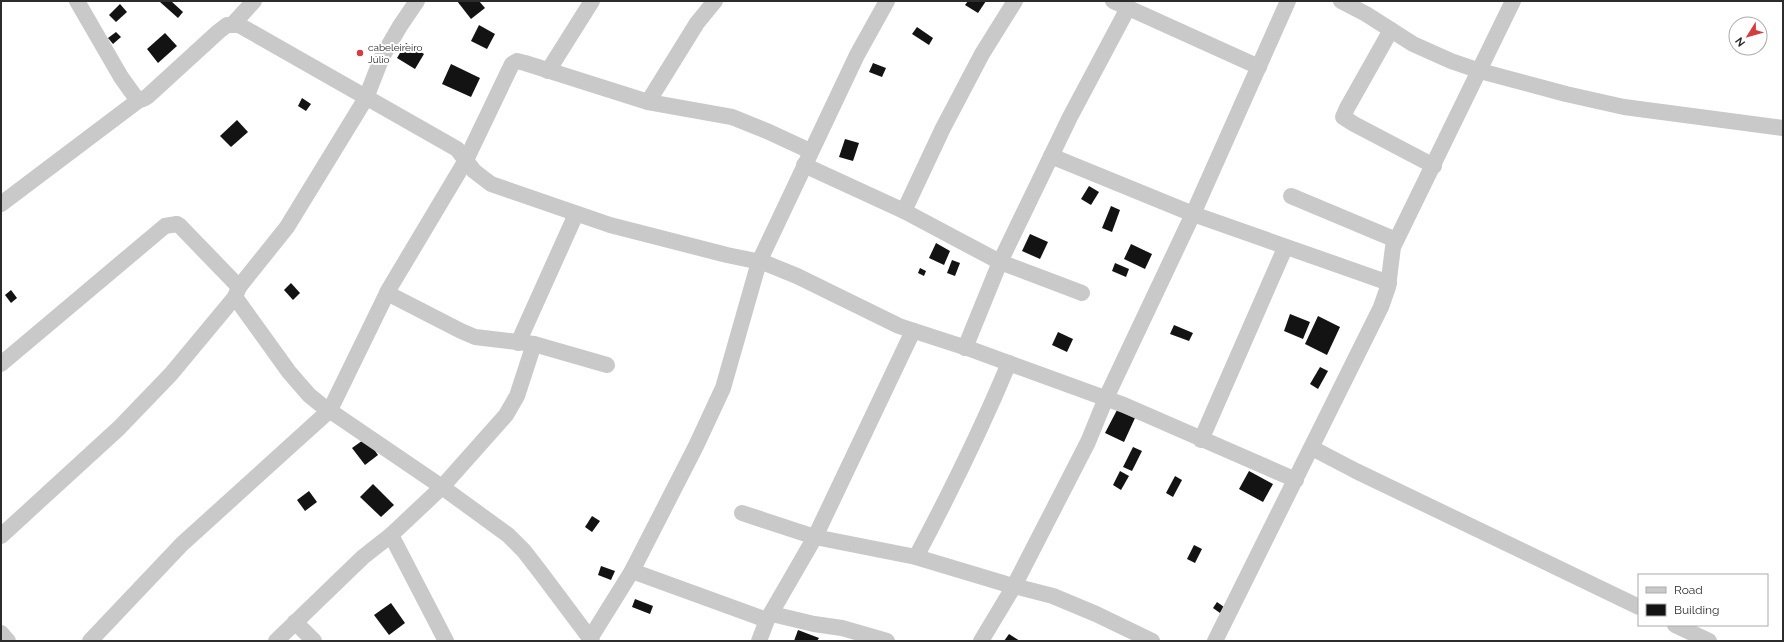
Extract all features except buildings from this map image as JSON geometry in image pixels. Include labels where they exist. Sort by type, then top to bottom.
[{"type":"street","points":[[77,1],[121,77],[139,100]]},
{"type":"street","points":[[234,24],[254,1]]},
{"type":"street","points":[[1,536],[119,428],[171,374],[237,292],[287,227],[366,98],[382,57],[417,1]]},
{"type":"street","points":[[548,71],[592,1]]},
{"type":"street","points":[[648,102],[697,23],[715,1]]},
{"type":"street","points":[[1,364],[165,226],[177,224],[237,292],[289,372],[309,395],[442,487],[508,536],[524,551],[591,639],[632,571],[724,388],[759,262],[857,55],[887,1]]},
{"type":"street","points":[[904,211],[943,128],[978,61],[1015,1]]},
{"type":"street","points":[[1113,1],[1259,67]]},
{"type":"street","points":[[981,641],[1014,586],[1088,442],[1106,398],[1193,214],[1288,1]]},
{"type":"street","points":[[1341,1],[1366,14],[1413,44],[1432,53],[1480,71],[1624,108],[1783,128]]},
{"type":"street","points":[[1215,641],[1381,307],[1388,283],[1393,247],[1396,240],[1434,166],[1513,1]]},
{"type":"street","points":[[965,348],[1000,262],[1051,156],[1128,8]]},
{"type":"street","points":[[1,204],[139,100],[142,100],[148,96],[218,32],[227,25],[234,24],[244,27],[457,149],[474,172],[491,184],[576,214],[632,231],[759,262],[797,276],[898,326],[1009,363],[1106,398],[1296,480]]},
{"type":"street","points":[[1391,30],[1343,117],[1434,166]]},
{"type":"street","points":[[90,641],[182,544],[330,410],[387,293],[466,160],[512,64],[517,61],[648,102],[732,117],[769,132],[807,158],[1000,262],[1082,292]]},
{"type":"street","points":[[1051,156],[1193,214],[1279,243],[1285,248],[1388,283]]},
{"type":"street","points":[[1291,196],[1396,240]]},
{"type":"street","points":[[518,343],[576,214]]},
{"type":"street","points":[[1201,440],[1285,248]]},
{"type":"street","points":[[387,293],[475,337],[534,344],[607,365]]},
{"type":"street","points":[[759,641],[770,617],[815,537],[913,331]]},
{"type":"street","points":[[276,641],[363,557],[391,535],[442,487],[506,415],[517,396],[534,344]]},
{"type":"street","points":[[916,557],[952,489],[984,423],[1009,363]]},
{"type":"street","points":[[1312,448],[1356,471],[1638,608]]},
{"type":"street","points":[[742,513],[815,537],[916,557],[1053,596],[1096,614],[1152,641]]},
{"type":"street","points":[[391,535],[446,641]]},
{"type":"street","points":[[632,571],[770,617],[842,628],[887,641]]},
{"type":"street","points":[[295,622],[314,641]]},
{"type":"street","points":[[1677,626],[1709,641]]},
{"type":"street","points":[[1,633],[8,641]]},
{"type":"place","name":"cabeleireiro Júlio","points":[[360,53]]}]
